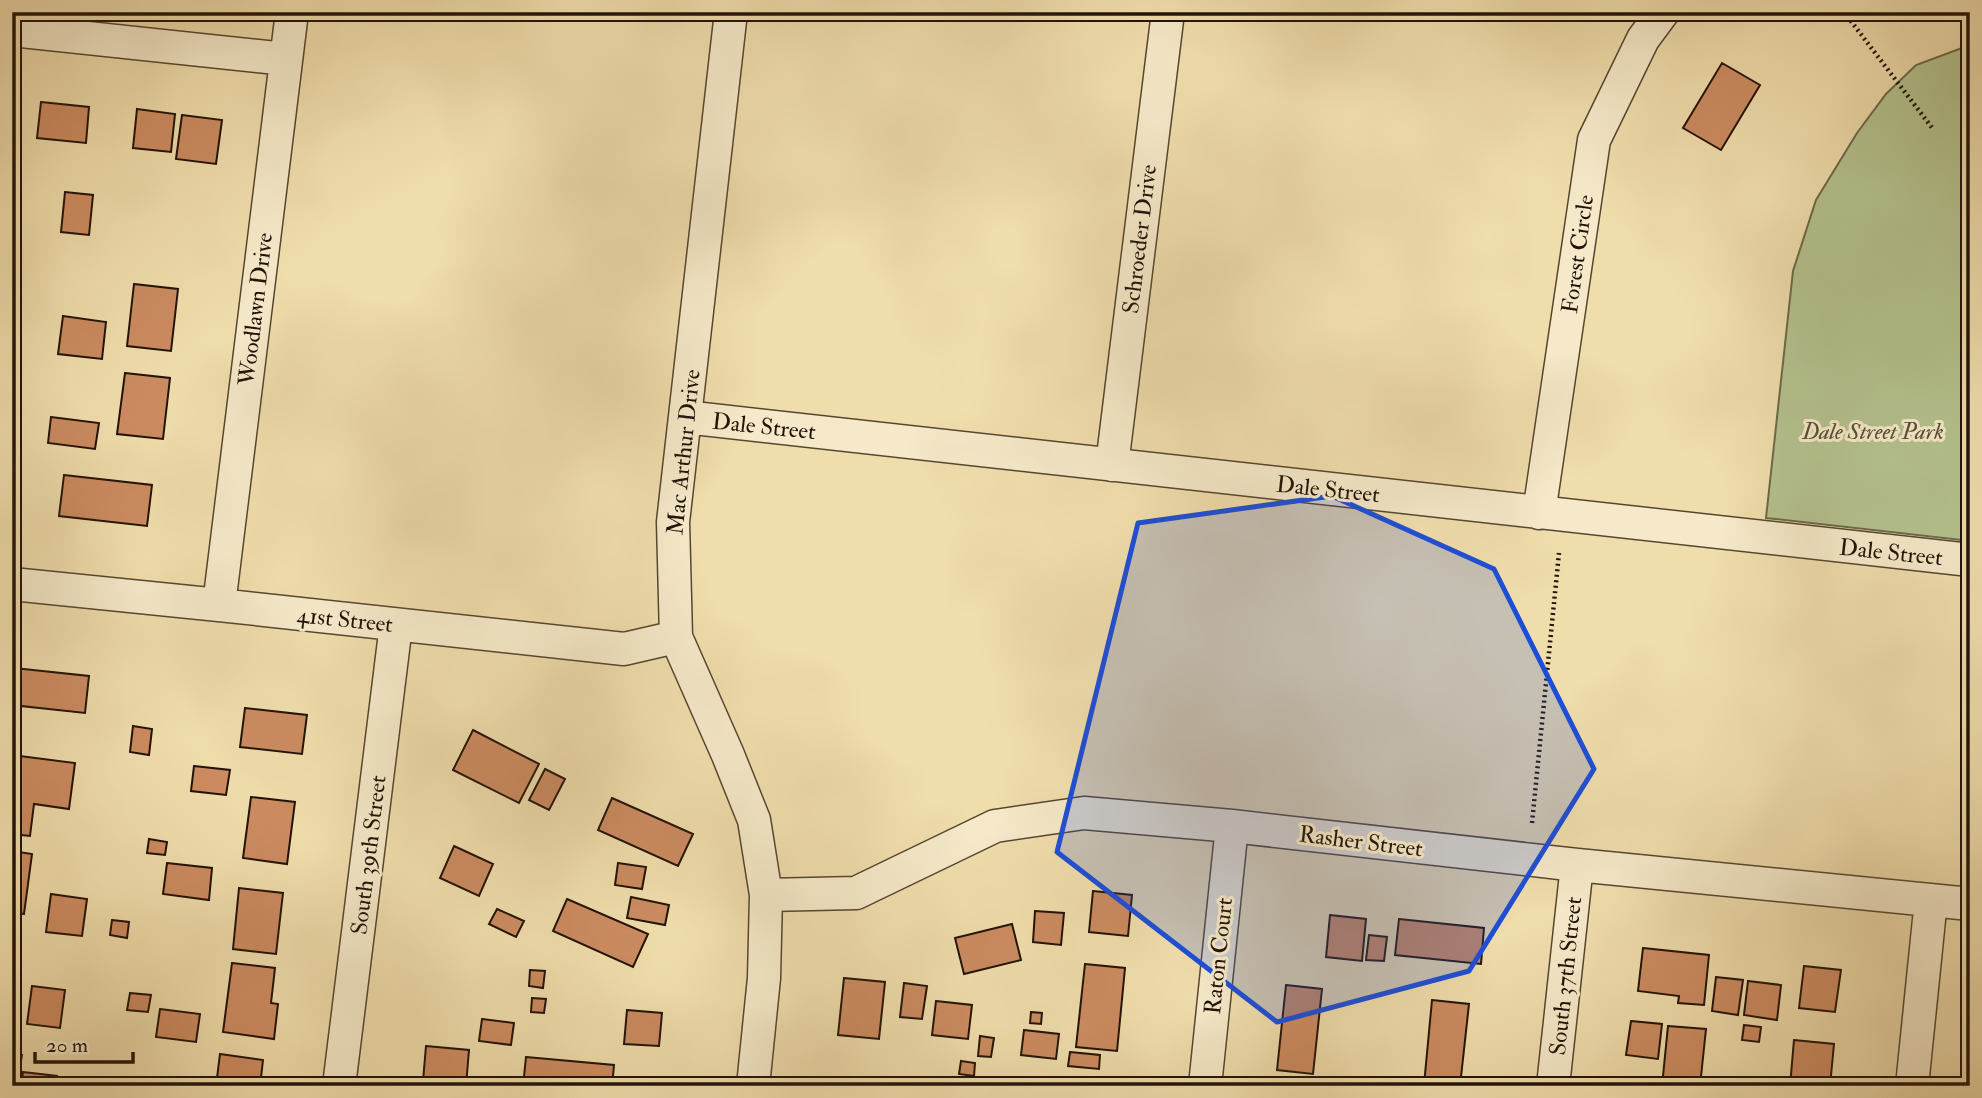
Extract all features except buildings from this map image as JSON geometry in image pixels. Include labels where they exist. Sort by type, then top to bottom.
[{"type":"street","name":"Woodlawn Drive","points":[[219,605],[292,12]]},
{"type":"street","name":"Mac Arthur Drive","points":[[731,12],[673,522],[677,638],[754,820],[766,895],[764,978],[753,1086]]},
{"type":"street","name":"Schroeder Drive","points":[[1112,465],[1168,12]]},
{"type":"street","name":"Forest Circle","points":[[1539,513],[1594,140],[1643,39],[1663,12]]},
{"type":"street","points":[[12,30],[286,59]]},
{"type":"street","name":"Dale Street","points":[[685,417],[1970,560]]},
{"type":"street","name":"41st Street","points":[[12,584],[624,649],[677,638]]},
{"type":"street","name":"South 39th Street","points":[[339,1086],[396,625]]},
{"type":"street","name":"Rasher Street","points":[[766,895],[856,893],[995,826],[1084,813],[1232,826],[1577,865],[1970,904]]},
{"type":"street","name":"Raton Court","points":[[1205,1086],[1232,826]]},
{"type":"street","name":"South 37th Street","points":[[1553,1086],[1577,865]]},
{"type":"street","points":[[1912,1086],[1931,900]]},
{"type":"path","points":[[1844,12],[1933,130]]},
{"type":"path","points":[[1532,823],[1559,553]]},
{"type":"highlighted area","points":[[1332,496],[1494,569],[1594,769],[1469,971],[1277,1022],[1057,852],[1138,523]]},
{"type":"green space","name":"Dale Street Park","points":[[1970,45],[1970,541],[1766,518],[1793,271],[1816,200],[1857,133],[1886,94],[1916,65]]}]
